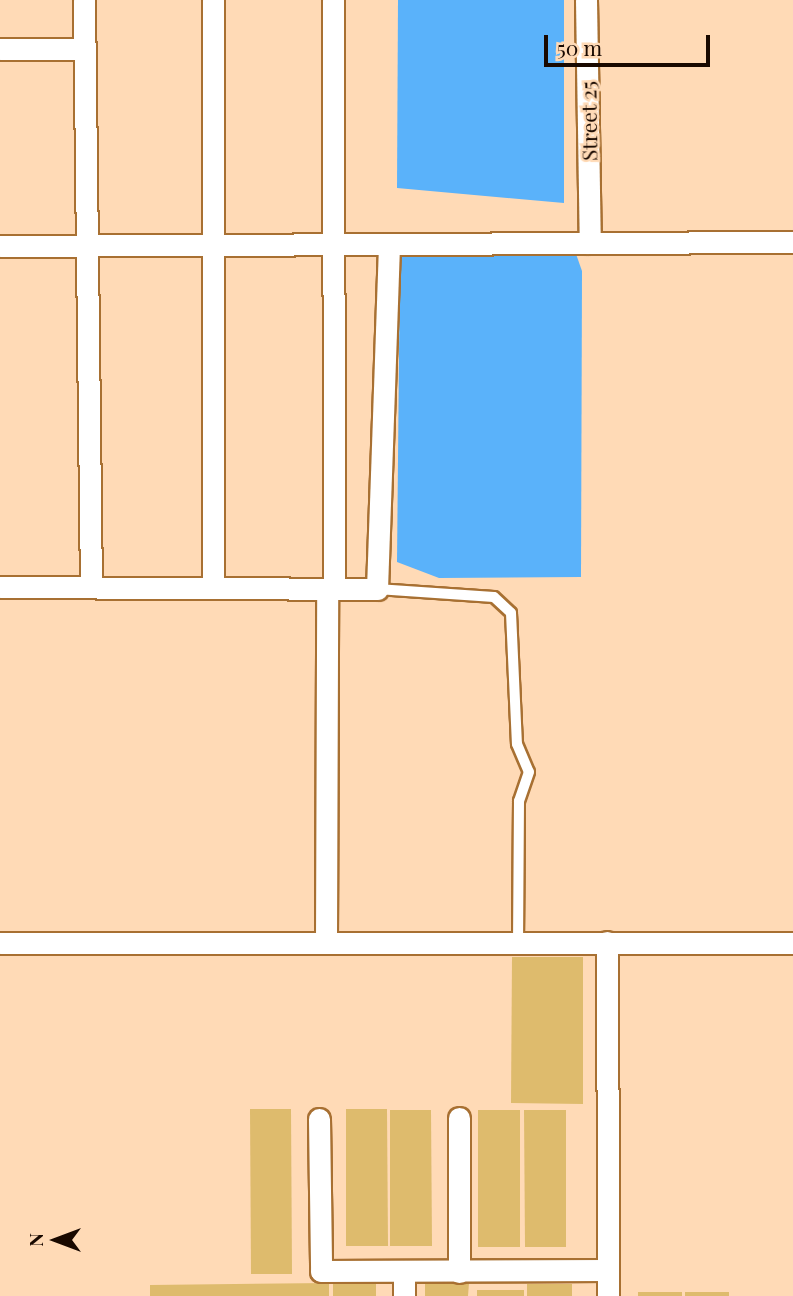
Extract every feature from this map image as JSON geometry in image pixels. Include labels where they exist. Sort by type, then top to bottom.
[{"type":"street","points":[[84,0],[91,587]]},
{"type":"street","points":[[213,0],[213,586]]},
{"type":"street","points":[[326,940],[336,244],[333,0]]},
{"type":"street","name":"Street 25","points":[[586,0],[590,243]]},
{"type":"street","points":[[0,49],[84,49]]},
{"type":"street","points":[[0,246],[793,242]]},
{"type":"street","points":[[0,587],[213,586],[377,590],[389,244]]},
{"type":"street","points":[[0,943],[326,940],[793,943]]},
{"type":"street","points":[[607,942],[608,1296]]},
{"type":"street","points":[[459,1118],[459,1272]]},
{"type":"street","points":[[319,1119],[318,1267],[328,1273],[608,1270]]},
{"type":"street","points":[[404,1272],[404,1296]]},
{"type":"lane","points":[[377,590],[494,597],[511,614],[517,744],[529,772],[519,801],[517,943]]},
{"type":"water","points":[[398,0],[564,0],[564,203],[397,188]]},
{"type":"water","points":[[576,254],[582,271],[581,577],[439,578],[397,562],[400,255]]},
{"type":"building","points":[[512,957],[583,957],[583,1104],[511,1103]]},
{"type":"building","points":[[250,1109],[291,1109],[292,1274],[251,1274]]},
{"type":"building","points":[[346,1109],[387,1109],[388,1246],[346,1246]]},
{"type":"building","points":[[390,1110],[431,1110],[432,1246],[390,1246]]},
{"type":"building","points":[[478,1110],[520,1110],[520,1247],[478,1247]]},
{"type":"building","points":[[524,1110],[566,1110],[566,1247],[525,1247]]},
{"type":"building","points":[[333,1280],[376,1280],[376,1296],[333,1296]]},
{"type":"building","points":[[329,1283],[329,1296],[150,1296],[150,1285]]},
{"type":"building","points":[[425,1283],[469,1283],[468,1296],[425,1296]]},
{"type":"building","points":[[527,1284],[572,1284],[572,1296],[527,1296]]},
{"type":"building","points":[[477,1290],[524,1290],[524,1296],[477,1296]]},
{"type":"building","points":[[638,1292],[682,1292],[682,1296],[638,1296]]},
{"type":"building","points":[[685,1292],[729,1292],[729,1296],[685,1296]]}]
